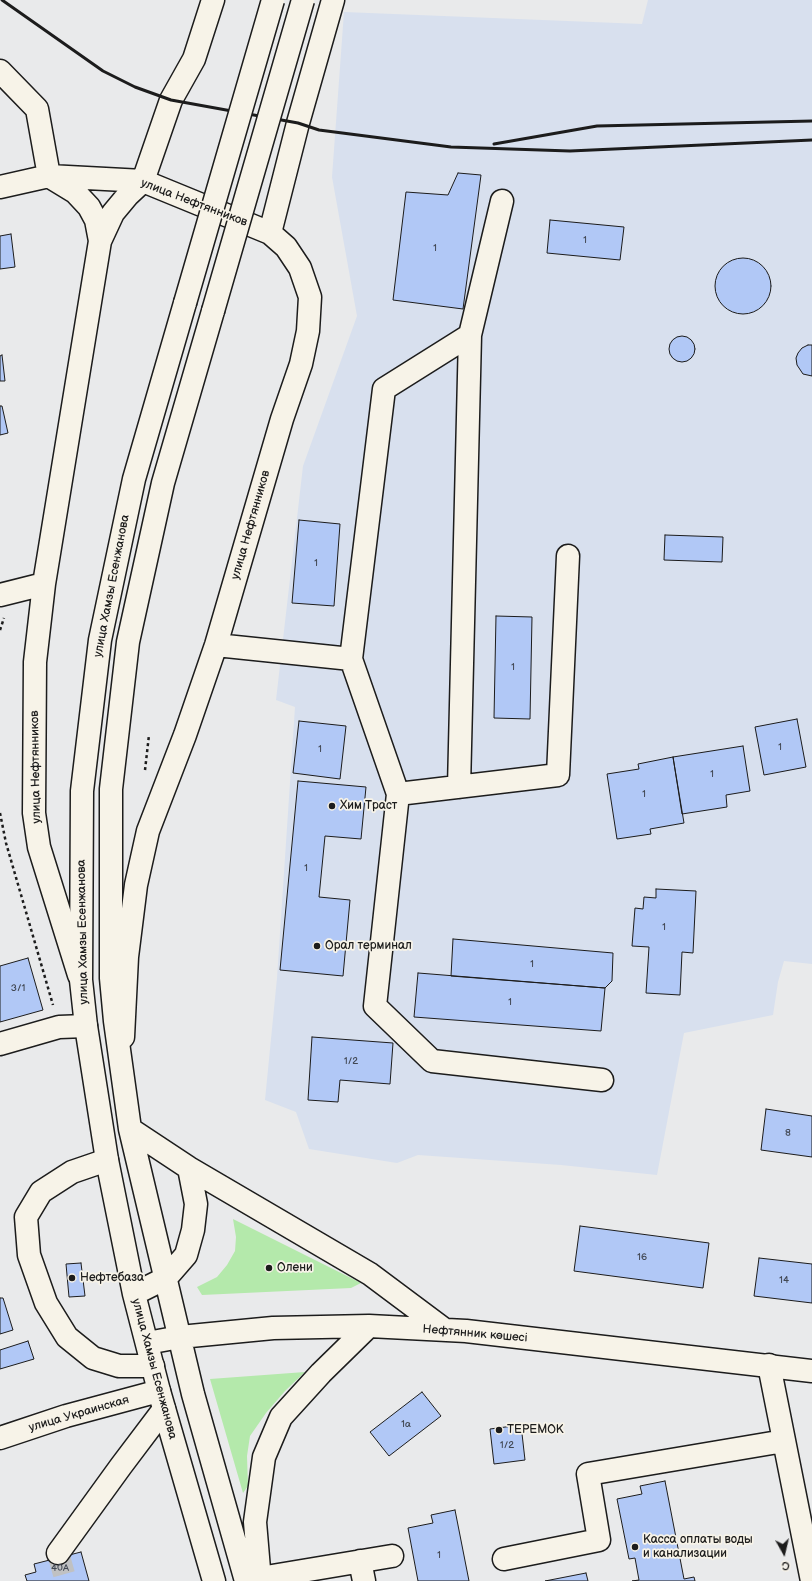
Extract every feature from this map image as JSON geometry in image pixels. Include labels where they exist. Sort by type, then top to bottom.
[{"type":"main road","points":[[100,241],[113,213],[128,194],[143,181],[171,100],[194,59],[213,0]]},
{"type":"main road","name":"улица Хамзы Есенжанова","points":[[214,1581],[162,1400],[134,1294],[107,1160],[86,1026],[81,980],[82,791],[100,640],[134,479],[273,0]]},
{"type":"main road","points":[[255,1580],[193,1394],[130,1129],[111,978],[111,789],[128,642],[163,483],[304,0]]},
{"type":"main road","points":[[270,233],[298,123],[333,0]]},
{"type":"main road","points":[[0,71],[37,109],[49,176],[0,187]]},
{"type":"main road","name":"улица Нефтянников","points":[[49,176],[143,181],[270,233],[286,247],[300,268],[310,297],[308,331],[301,364],[282,419],[216,646],[185,735],[148,831],[136,885],[127,958],[122,1074]]},
{"type":"main road","name":"улица Нефтянников","points":[[49,176],[75,192],[89,207],[96,220],[100,241],[44,584],[35,662],[34,812],[39,847],[81,980]]},
{"type":"main road","points":[[459,787],[470,335],[502,201]]},
{"type":"main road","points":[[470,335],[384,388],[351,659],[398,794],[375,1006],[432,1062],[602,1080]]},
{"type":"main road","points":[[398,794],[558,775],[568,556]]},
{"type":"main road","points":[[0,595],[44,584]]},
{"type":"main road","points":[[216,646],[351,659]]},
{"type":"main road","points":[[0,1044],[59,1027],[86,1026]]},
{"type":"main road","points":[[130,1129],[189,1168],[370,1274],[445,1330]]},
{"type":"main road","points":[[107,1160],[72,1172],[41,1192],[26,1217],[29,1255],[46,1303],[67,1337],[93,1358],[119,1366],[153,1366]]},
{"type":"main road","points":[[134,1294],[166,1278],[186,1255],[193,1230],[196,1204],[189,1168]]},
{"type":"main road","points":[[255,1580],[255,1522],[264,1457],[281,1417],[321,1373],[369,1326]]},
{"type":"main road","name":"Нефтянник көшесі","points":[[180,1337],[273,1328],[369,1326],[445,1330],[474,1332],[812,1371]]},
{"type":"main road","points":[[147,1344],[180,1337]]},
{"type":"main road","points":[[769,1365],[812,1581]]},
{"type":"main road","points":[[58,1553],[121,1466],[162,1400]]},
{"type":"main road","name":"улица Украинская","points":[[0,1438],[66,1416],[162,1400]]},
{"type":"main road","points":[[504,1558],[599,1540],[588,1474],[784,1441]]},
{"type":"main road","points":[[255,1580],[362,1571],[392,1556]]},
{"type":"path","points":[[0,813],[6,843],[59,1027]]},
{"type":"shaded area","points":[[648,0],[812,0],[812,964],[784,961],[778,982],[773,1015],[684,1033],[657,1175],[561,1165],[418,1155],[397,1163],[309,1149],[296,1112],[265,1100],[277,978],[295,707],[276,700],[303,466],[357,316],[332,177],[344,12],[642,24]]},
{"type":"green space","points":[[233,1219],[361,1283],[351,1288],[202,1295],[197,1287],[217,1277],[227,1265],[235,1251],[236,1237]]},
{"type":"green space","points":[[305,1372],[285,1391],[266,1413],[250,1436],[247,1456],[248,1486],[243,1493],[210,1379]]},
{"type":"building","points":[[458,173],[481,175],[463,309],[393,300],[406,192],[448,195]]},
{"type":"building","points":[[550,220],[624,227],[620,260],[547,253]]},
{"type":"building","points":[[11,234],[15,267],[0,269],[0,236]]},
{"type":"building","points":[[743,258],[754,260],[763,266],[769,275],[771,286],[769,297],[763,306],[754,312],[743,314],[732,312],[723,306],[717,297],[715,286],[717,275],[723,266],[732,260]]},
{"type":"building","points":[[682,336],[692,339],[695,349],[692,359],[682,362],[672,359],[669,349],[672,339]]},
{"type":"building","points":[[812,345],[812,376],[803,374],[797,365],[796,358],[802,348]]},
{"type":"building","points":[[2,355],[5,381],[0,381],[0,356]]},
{"type":"building","points":[[0,406],[2,406],[8,433],[0,435]]},
{"type":"building","points":[[299,520],[340,524],[334,606],[292,603]]},
{"type":"building","points":[[665,535],[723,537],[722,562],[664,560]]},
{"type":"building","points":[[496,616],[532,617],[530,719],[494,718]]},
{"type":"building","points":[[797,719],[806,767],[764,775],[755,727]]},
{"type":"building","points":[[299,721],[346,726],[340,779],[293,773]]},
{"type":"building","points":[[743,746],[750,791],[726,795],[727,807],[682,814],[673,757]]},
{"type":"building","points":[[673,757],[684,823],[650,829],[651,834],[617,839],[607,774],[639,769],[638,764]]},
{"type":"building","points":[[298,781],[366,787],[361,839],[325,836],[319,897],[350,900],[343,976],[280,970]]},
{"type":"building","points":[[656,889],[696,891],[693,953],[682,952],[680,995],[646,993],[649,947],[632,946],[635,908],[643,909],[644,897],[656,898]]},
{"type":"building","points":[[453,939],[613,953],[612,981],[605,988],[451,976]]},
{"type":"building","points":[[28,958],[43,1010],[0,1022],[0,966]]},
{"type":"building","points":[[418,973],[605,988],[601,1031],[414,1017]]},
{"type":"building","points":[[312,1037],[393,1043],[390,1084],[340,1080],[338,1102],[308,1100]]},
{"type":"building","points":[[766,1109],[812,1116],[812,1157],[761,1150]]},
{"type":"building","points":[[580,1226],[709,1243],[703,1288],[574,1271]]},
{"type":"building","points":[[759,1258],[812,1264],[812,1303],[754,1296]]},
{"type":"building","points":[[81,1263],[85,1296],[69,1297],[66,1264]]},
{"type":"building","points":[[0,1298],[3,1298],[13,1330],[0,1334]]},
{"type":"building","points":[[28,1341],[34,1359],[0,1369],[0,1350]]},
{"type":"building","points":[[422,1392],[441,1416],[389,1456],[370,1432]]},
{"type":"building","points":[[521,1425],[525,1460],[494,1464],[490,1429]]},
{"type":"building","points":[[665,1481],[684,1579],[694,1577],[695,1581],[632,1581],[639,1580],[635,1558],[629,1559],[617,1499],[642,1494],[640,1486]]},
{"type":"building","points":[[455,1510],[469,1581],[418,1581],[408,1528],[433,1523],[431,1515]]},
{"type":"building","points":[[81,1552],[89,1581],[27,1581],[25,1575],[36,1572],[34,1564]]},
{"type":"building","points":[[586,1573],[588,1581],[545,1581]]},
{"type":"tunnel","points":[[58,1553],[66,1581]]},
{"type":"railway","points":[[2,0],[103,71],[135,87],[171,100],[298,123],[319,130],[451,147],[570,151],[812,140]]},
{"type":"railway","points":[[494,144],[597,126],[812,121]]},
{"type":"place","name":"Хим Траст","points":[[332,806]]},
{"type":"place","name":"Орал терминал","points":[[317,946]]},
{"type":"place","name":"Олени","points":[[269,1268]]},
{"type":"place","name":"Нефтебаза","points":[[72,1278]]},
{"type":"place","name":"ТЕРЕМОК","points":[[499,1430]]},
{"type":"place","name":"Касса оплаты воды и канализации","points":[[635,1547]]}]
